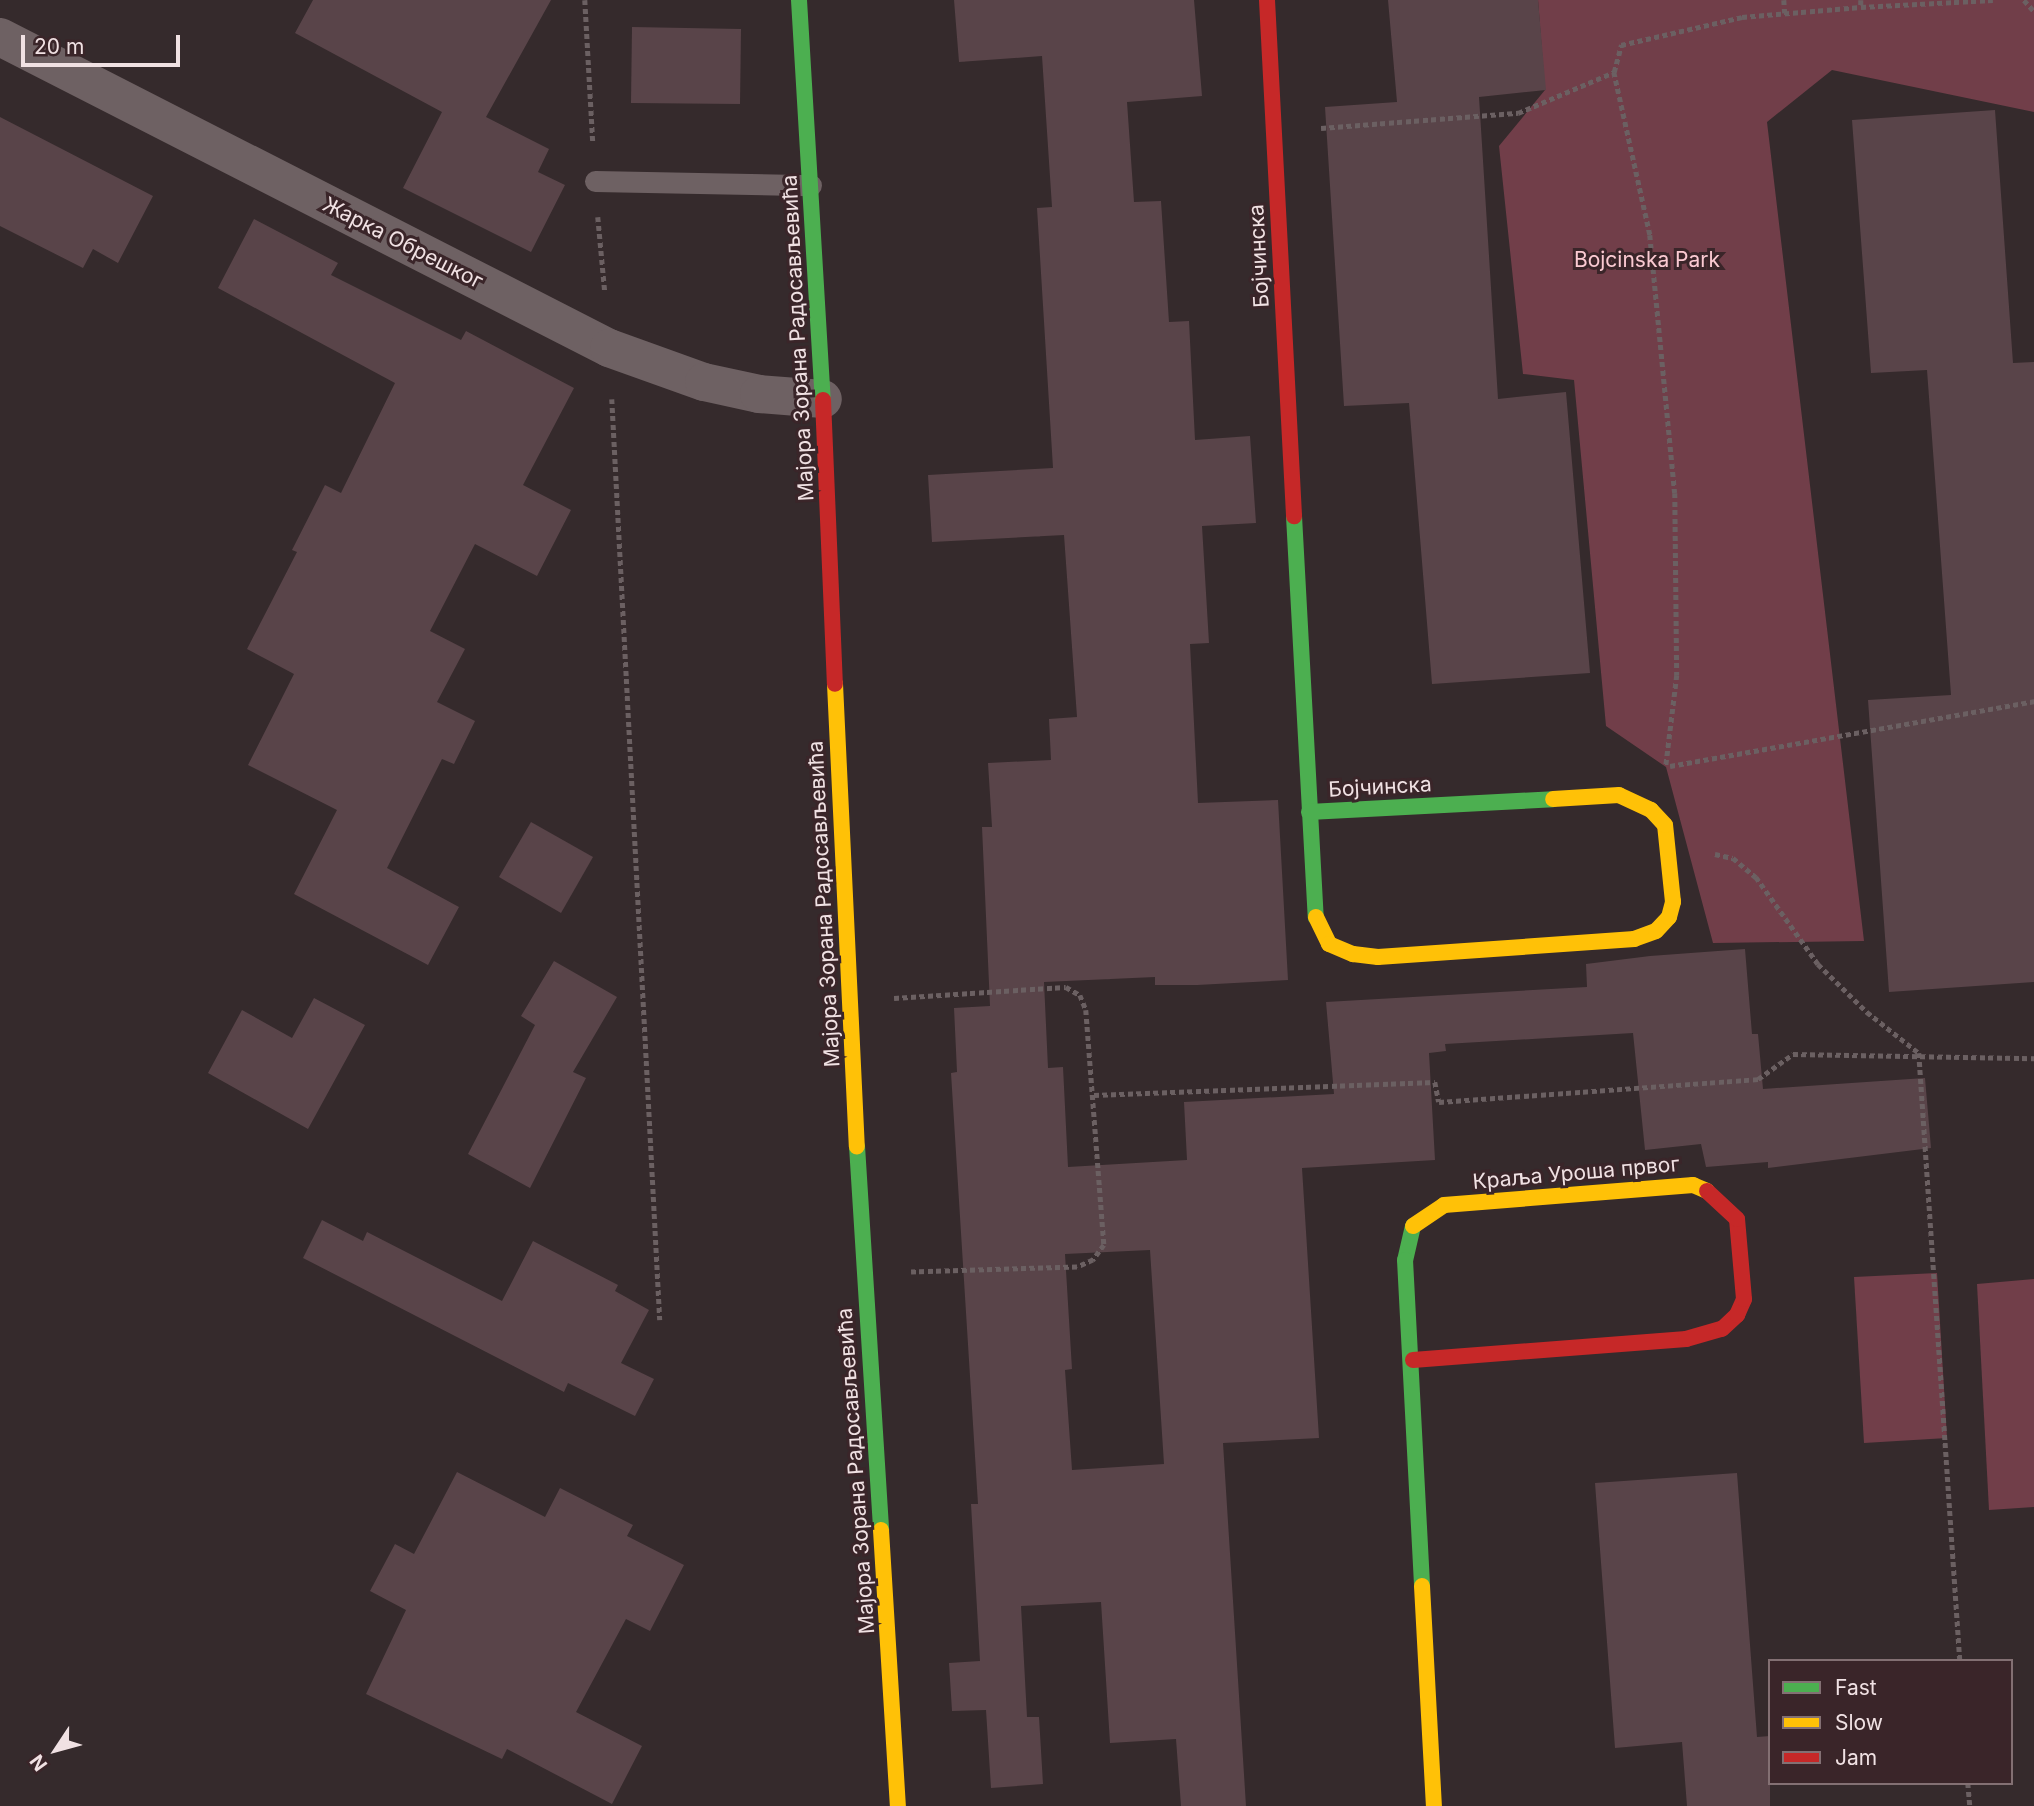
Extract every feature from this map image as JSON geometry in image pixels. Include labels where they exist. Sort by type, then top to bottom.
[{"type":"street","name":"Мајора Зорана Радосављевића","points":[[799,0],[823,399],[848,1001],[898,1806]]},
{"type":"street","name":"Бојчинска","points":[[1267,0],[1309,812],[1317,925],[1329,944],[1353,954],[1378,957],[1634,939],[1656,931],[1669,917],[1673,902],[1670,846],[1665,825],[1651,810],[1619,795],[1309,812]]},
{"type":"street","name":"Жарка Обрешког","points":[[0,37],[609,348],[704,382],[759,394],[823,399]]},
{"type":"street","name":"Краља Уроша првог","points":[[1413,1360],[1686,1339],[1722,1329],[1737,1315],[1744,1299],[1737,1219],[1715,1195],[1693,1185],[1444,1205],[1419,1219],[1407,1245],[1434,1806]]},
{"type":"lane","points":[[595,181],[811,185]]},
{"type":"path","points":[[1784,0],[1785,13]]},
{"type":"path","points":[[1861,0],[1861,7]]},
{"type":"path","points":[[1666,767],[1677,675],[1675,493],[1650,235],[1614,72],[1621,45],[1742,17],[1993,0]]},
{"type":"path","points":[[2024,0],[2034,11]]},
{"type":"path","points":[[1317,129],[1518,113],[1614,72]]},
{"type":"path","points":[[1317,116],[1318,143]]},
{"type":"path","points":[[609,348],[660,1320]]},
{"type":"path","points":[[1652,768],[2034,701]]},
{"type":"path","points":[[1670,846],[1733,858],[1780,907],[1818,964],[1919,1053],[1960,1659]]},
{"type":"path","points":[[848,1001],[1066,987],[1080,995],[1086,1010],[1104,1245],[1093,1260],[1076,1267],[864,1273]]},
{"type":"path","points":[[1094,1094],[1435,1082],[1439,1102],[1758,1079],[1793,1054],[1919,1053],[2034,1058]]},
{"type":"path","points":[[1968,1785],[1970,1806]]},
{"type":"green space","name":"Bojcinska Park","points":[[1538,0],[2034,0],[2034,112],[1832,70],[1767,122],[1864,941],[1713,943],[1666,767],[1606,726],[1574,380],[1523,374],[1499,146],[1545,90]]},
{"type":"green space","points":[[1937,1273],[1947,1438],[1864,1443],[1854,1277]]},
{"type":"green space","points":[[2034,1279],[2034,1507],[1989,1510],[1977,1284]]},
{"type":"building","points":[[313,0],[551,0],[486,117],[549,149],[538,172],[565,185],[531,252],[403,188],[442,112],[295,33]]},
{"type":"building","points":[[954,0],[1194,0],[1202,96],[1127,102],[1134,202],[1161,201],[1169,322],[1189,321],[1195,440],[1250,436],[1256,523],[1202,526],[1209,643],[1190,644],[1198,803],[1278,800],[1288,980],[1197,985],[1155,985],[1155,977],[1044,982],[1048,1068],[1063,1067],[1068,1167],[1187,1160],[1184,1102],[1334,1094],[1326,1002],[1587,987],[1586,964],[1650,956],[1745,949],[1752,1034],[1758,1034],[1763,1089],[1925,1078],[1931,1148],[1768,1168],[1768,1162],[1706,1167],[1701,1144],[1645,1150],[1633,1033],[1445,1044],[1446,1051],[1429,1053],[1435,1160],[1302,1168],[1319,1438],[1223,1443],[1246,1806],[1181,1806],[1176,1739],[1110,1743],[1101,1602],[1021,1606],[1027,1717],[1039,1717],[1043,1784],[991,1788],[986,1710],[952,1711],[949,1663],[980,1661],[971,1504],[978,1504],[951,1073],[957,1072],[954,1008],[990,1006],[982,827],[992,827],[988,763],[1051,760],[1049,719],[1077,717],[1064,535],[932,542],[928,475],[1053,468],[1037,208],[1052,207],[1042,56],[959,62]],"holes":[[[1150,1250],[1164,1464],[1072,1470],[1065,1370],[1072,1369],[1065,1254]]]},
{"type":"building","points":[[1388,0],[1538,0],[1546,90],[1479,97],[1498,399],[1566,392],[1590,673],[1432,684],[1409,403],[1344,406],[1325,107],[1397,102]]},
{"type":"building","points":[[632,27],[741,29],[740,104],[631,103]]},
{"type":"building","points":[[1995,110],[2013,363],[2034,362],[2034,982],[1889,992],[1868,700],[1951,695],[1927,370],[1871,373],[1852,120]]},
{"type":"building","points":[[0,117],[153,196],[118,263],[93,249],[83,268],[0,226]]},
{"type":"building","points":[[254,219],[338,263],[331,275],[461,340],[466,331],[574,388],[523,485],[571,510],[537,576],[475,544],[430,631],[465,649],[437,702],[475,721],[454,764],[442,759],[387,868],[459,907],[428,965],[294,894],[337,810],[248,765],[294,674],[247,649],[297,552],[292,550],[325,485],[341,493],[395,383],[218,288]]},
{"type":"building","points":[[531,822],[593,857],[561,913],[499,877]]},
{"type":"building","points":[[554,961],[617,997],[573,1072],[586,1078],[530,1188],[468,1154],[535,1025],[521,1016]]},
{"type":"building","points":[[314,998],[365,1025],[308,1129],[208,1073],[242,1010],[292,1038]]},
{"type":"building","points":[[322,1220],[363,1241],[367,1232],[502,1301],[533,1241],[618,1285],[615,1291],[649,1310],[621,1363],[654,1379],[635,1416],[568,1383],[564,1392],[303,1258]]},
{"type":"building","points":[[457,1472],[545,1517],[560,1488],[633,1525],[627,1536],[684,1565],[650,1631],[626,1619],[576,1712],[642,1746],[612,1804],[507,1749],[502,1759],[366,1694],[406,1610],[370,1591],[395,1544],[414,1554]]},
{"type":"building","points":[[1737,1473],[1757,1737],[1768,1736],[1770,1806],[1687,1806],[1682,1742],[1615,1748],[1595,1483]]},
{"type":"traffic: fast","points":[[799,0],[823,400]]},
{"type":"traffic: fast","points":[[1294,516],[1316,917]]},
{"type":"traffic: fast","points":[[1309,812],[1553,799]]},
{"type":"traffic: fast","points":[[857,1146],[881,1530]]},
{"type":"traffic: fast","points":[[1413,1226],[1405,1260],[1422,1586]]},
{"type":"traffic: slow","points":[[835,684],[857,1146]]},
{"type":"traffic: slow","points":[[1316,917],[1329,944],[1353,954],[1378,957],[1634,939],[1656,931],[1669,917],[1673,902],[1665,825],[1651,810],[1619,795],[1553,799]]},
{"type":"traffic: slow","points":[[1413,1226],[1444,1205],[1693,1185],[1707,1191]]},
{"type":"traffic: slow","points":[[881,1530],[898,1806]]},
{"type":"traffic: slow","points":[[1422,1586],[1434,1806]]},
{"type":"traffic: jam","points":[[1267,0],[1294,516]]},
{"type":"traffic: jam","points":[[823,400],[835,684]]},
{"type":"traffic: jam","points":[[1413,1360],[1686,1339],[1722,1329],[1737,1315],[1744,1299],[1737,1219],[1707,1191]]}]
